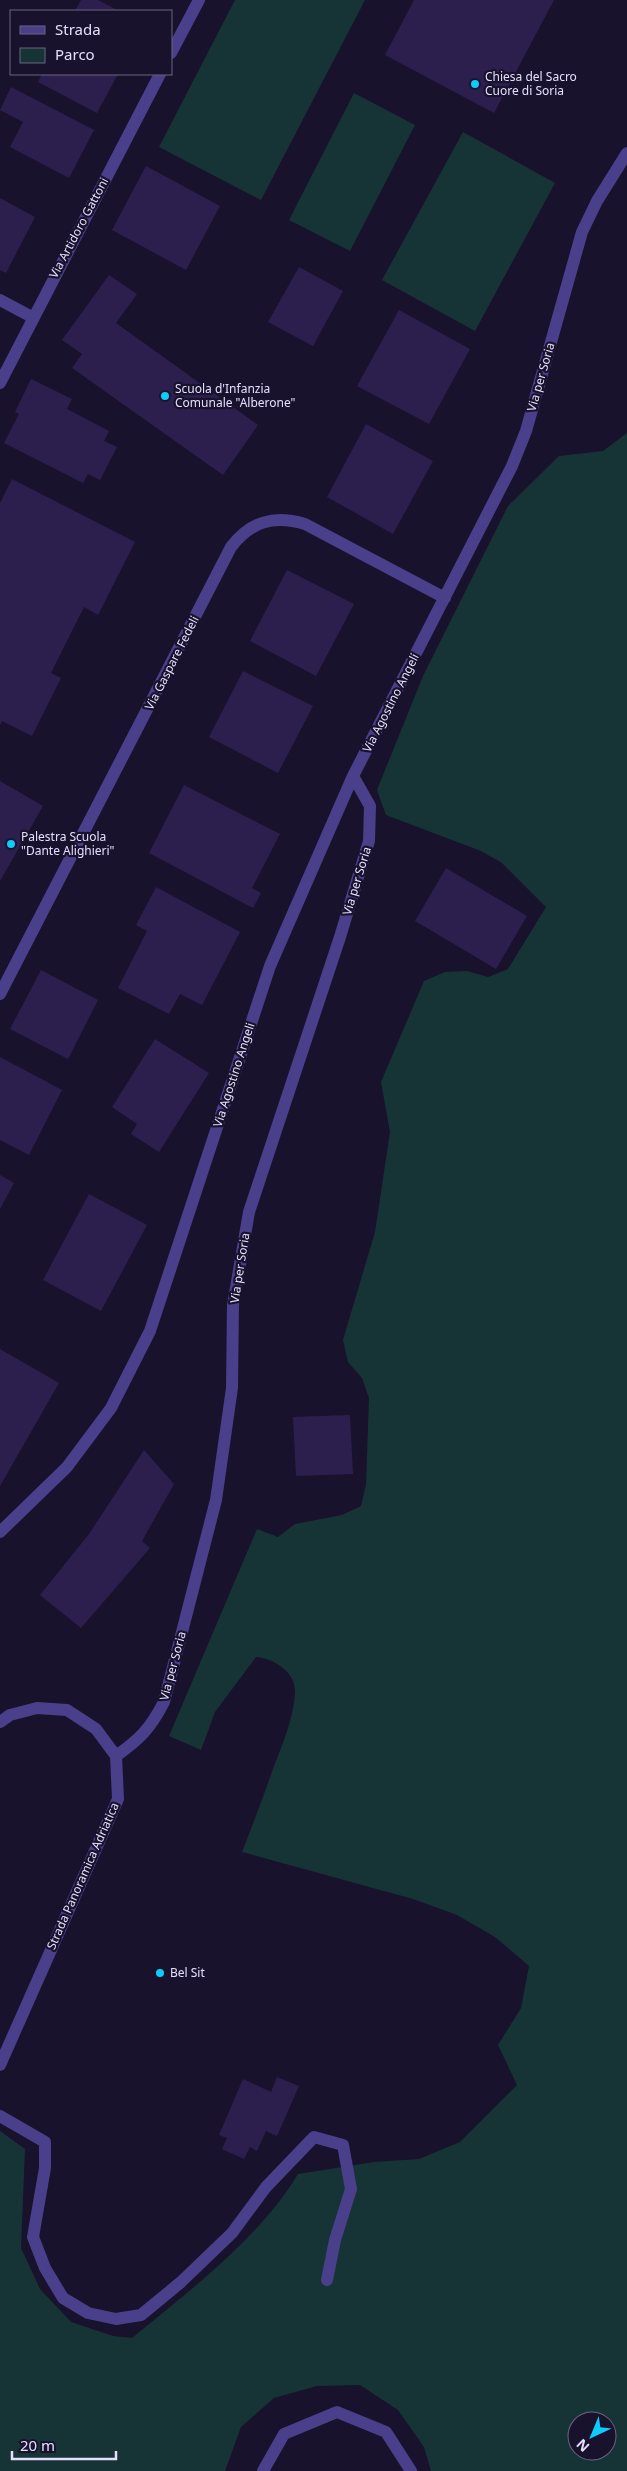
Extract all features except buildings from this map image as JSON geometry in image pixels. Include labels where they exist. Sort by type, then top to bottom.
[{"type":"street","points":[[172,51],[199,0]]},
{"type":"street","name":"Via Artidoro Gattoni","points":[[0,382],[32,317],[159,75]]},
{"type":"street","name":"Via per Soria","points":[[445,598],[512,466],[526,431],[582,232],[597,201],[627,153]]},
{"type":"street","points":[[0,300],[32,317]]},
{"type":"street","name":"Via Gaspare Fedeli","points":[[0,994],[231,547],[240,534],[253,525],[268,520],[281,519],[305,524],[445,598]]},
{"type":"street","name":"Via Agostino Angeli","points":[[0,1532],[67,1467],[106,1415],[150,1331],[270,966],[353,776],[445,598]]},
{"type":"street","name":"Via per Soria","points":[[116,1756],[140,1739],[152,1726],[164,1702],[216,1500],[232,1388],[233,1305],[249,1212],[340,937],[369,841],[370,806],[353,776]]},
{"type":"street","points":[[0,1722],[10,1715],[37,1708],[67,1710],[96,1728],[116,1756]]},
{"type":"street","name":"Strada Panoramica Adriatica","points":[[0,2065],[118,1799],[116,1756]]},
{"type":"street","points":[[0,2116],[45,2142],[45,2168],[33,2237],[45,2268],[63,2298],[88,2313],[116,2319],[141,2315],[181,2282],[232,2233],[266,2187],[314,2137],[343,2145],[351,2189],[334,2240],[328,2280]]},
{"type":"street","points":[[263,2471],[284,2434],[337,2412],[386,2432],[411,2471]]},
{"type":"green space","points":[[235,0],[365,0],[261,200],[159,147]]},
{"type":"green space","points":[[354,93],[415,125],[350,251],[289,220]]},
{"type":"green space","points":[[463,132],[555,183],[475,331],[382,280]]},
{"type":"green space","points":[[627,433],[627,2471],[431,2471],[424,2447],[398,2410],[360,2385],[317,2386],[274,2398],[241,2427],[225,2471],[0,2471],[0,2131],[25,2149],[21,2248],[40,2289],[71,2322],[113,2336],[132,2338],[222,2263],[263,2221],[282,2198],[298,2174],[374,2162],[419,2159],[460,2142],[517,2085],[498,2045],[521,2008],[529,1966],[495,1937],[457,1915],[413,1899],[242,1852],[290,1720],[295,1692],[292,1678],[288,1672],[276,1663],[256,1657],[215,1712],[201,1750],[169,1736],[257,1529],[278,1537],[295,1524],[342,1515],[361,1506],[366,1484],[369,1398],[362,1378],[348,1362],[343,1340],[375,1232],[390,1132],[381,1082],[424,981],[445,972],[467,971],[488,977],[508,969],[546,907],[502,863],[481,851],[386,815],[377,790],[423,676],[508,506],[559,456],[603,451]]},
{"type":"place","name":"Chiesa del Sacro Cuore di Soria","points":[[475,84]]},
{"type":"place","name":"Scuola d'Infanzia Comunale \"Alberone\"","points":[[165,396]]},
{"type":"place","name":"Palestra Scuola \"Dante Alighieri\"","points":[[11,844]]},
{"type":"place","name":"Bel Sit","points":[[160,1973]]}]
